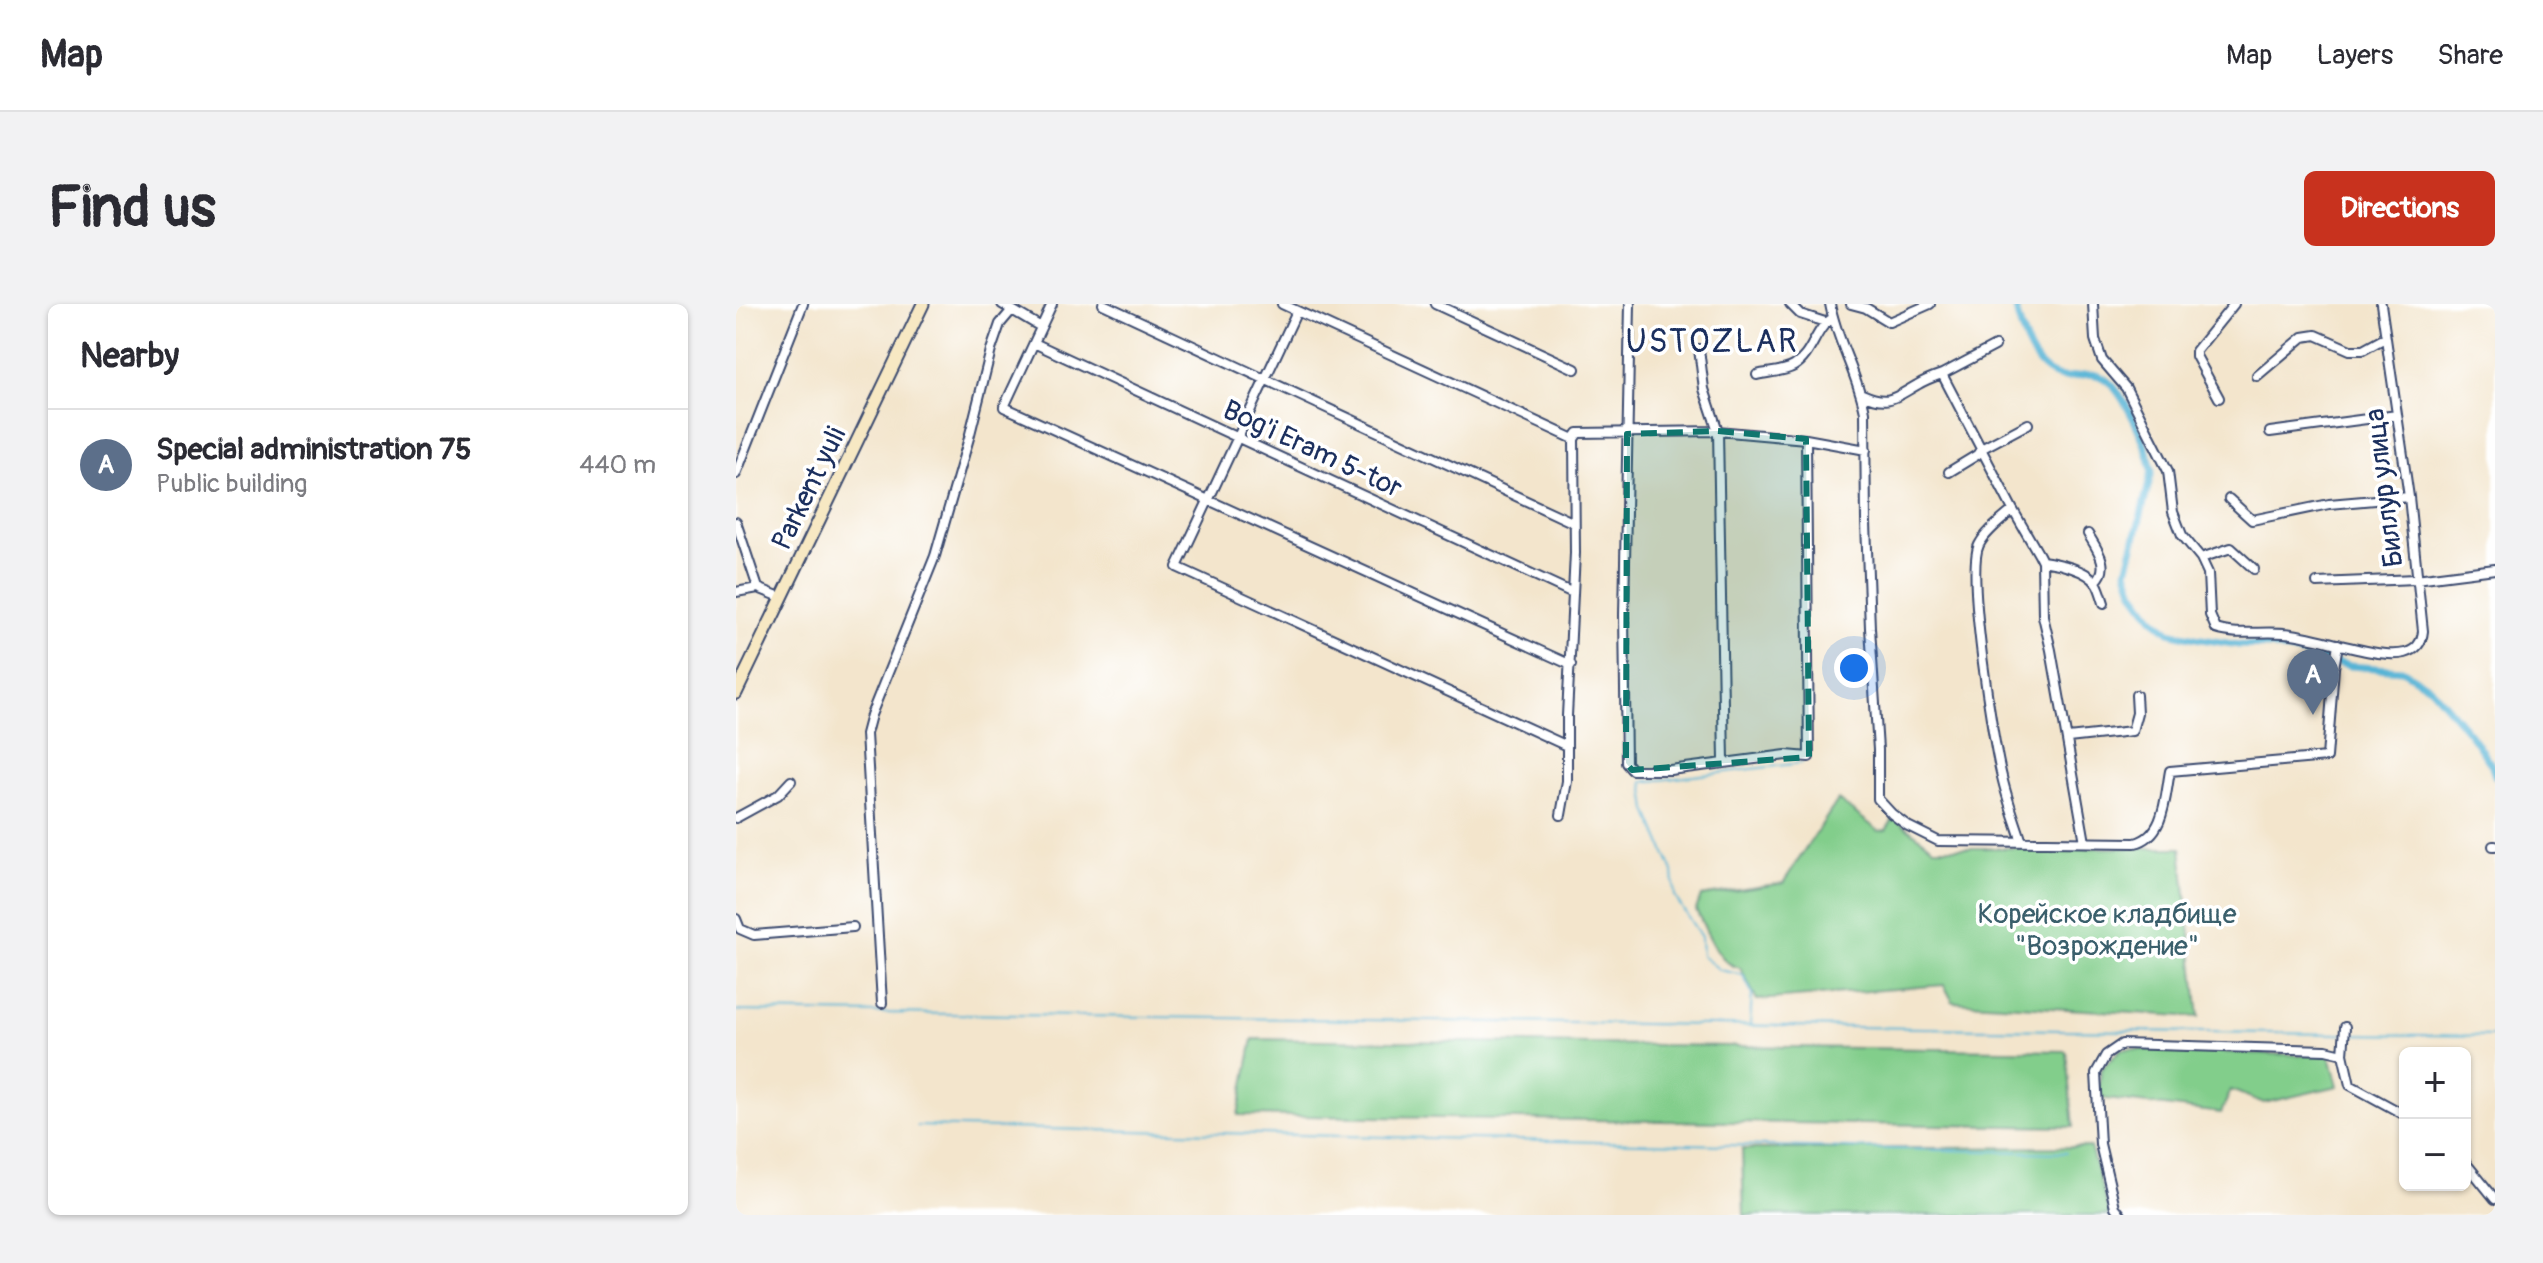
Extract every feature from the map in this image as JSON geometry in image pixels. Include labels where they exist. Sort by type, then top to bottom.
[{"type":"street","points":[[736,474],[803,304]]},
{"type":"street","name":"Parkent yuli","points":[[736,681],[920,304]]},
{"type":"street","name":"Parkent yuli","points":[[736,693],[920,304]]},
{"type":"street","points":[[1002,304],[1041,327]]},
{"type":"street","points":[[1052,304],[1004,407],[1571,665]]},
{"type":"street","points":[[1103,304],[1574,523]]},
{"type":"street","points":[[1282,304],[1574,439]]},
{"type":"street","points":[[1435,304],[1575,369]]},
{"type":"street","points":[[1630,304],[1624,615],[1626,763],[1632,770],[1716,765],[1724,761],[1786,755],[1809,757],[1806,439]]},
{"type":"street","points":[[1790,304],[1800,314],[1829,320]]},
{"type":"street","points":[[1830,304],[1829,320],[1862,394],[1865,412],[1866,538],[1878,799],[1892,814],[1938,841],[2135,843],[2145,840],[2158,825],[2170,771],[2327,757],[2338,644],[2286,633],[2216,629],[2210,615],[2208,573],[2201,558],[2182,535],[2173,512],[2168,471],[2126,388],[2102,360],[2095,339],[2093,304]]},
{"type":"street","points":[[1851,304],[1866,308],[1889,322],[1930,304]]},
{"type":"street","points":[[2219,398],[2196,351],[2234,304]]},
{"type":"street","name":"Биллур улица","points":[[2338,644],[2400,654],[2410,652],[2422,640],[2409,497],[2381,304]]},
{"type":"street","points":[[882,1003],[866,734],[935,556],[996,333],[1011,311]]},
{"type":"street","points":[[1297,311],[1177,567],[1567,746]]},
{"type":"street","points":[[1757,375],[1797,364],[1829,320]]},
{"type":"street","points":[[2257,376],[2303,337],[2316,335],[2350,350],[2363,350],[2385,338]]},
{"type":"street","name":"Bog'i Eram 5-tor","points":[[1034,343],[1573,593]]},
{"type":"street","points":[[1862,394],[1874,399],[1893,400],[1919,383],[1995,346]]},
{"type":"street","points":[[1699,349],[1704,389],[1718,431],[1724,761]]},
{"type":"street","points":[[1942,374],[2042,561],[2043,616],[2085,842]]},
{"type":"street","points":[[2270,432],[2397,415]]},
{"type":"street","points":[[1949,472],[1977,455],[1981,449],[2028,424]]},
{"type":"street","points":[[1561,815],[1567,781],[1574,439],[1578,433],[1718,431],[1806,439],[1866,450]]},
{"type":"street","points":[[2229,499],[2252,520],[2329,504],[2409,497]]},
{"type":"street","points":[[2013,510],[1984,538],[1976,557],[1978,612],[1994,733],[2002,778],[2022,842]]},
{"type":"street","points":[[736,522],[740,549],[758,588]]},
{"type":"street","points":[[2088,534],[2104,567],[2096,581]]},
{"type":"street","points":[[2201,558],[2231,548],[2254,569]]},
{"type":"street","points":[[2042,561],[2083,573],[2096,581],[2104,603]]},
{"type":"street","points":[[2317,583],[2416,579],[2495,569]]},
{"type":"street","points":[[736,592],[758,588],[778,596]]},
{"type":"street","points":[[2068,738],[2132,731],[2137,713],[2136,695]]},
{"type":"street","points":[[736,818],[778,795],[791,781]]},
{"type":"street","points":[[736,919],[740,929],[754,935],[853,927]]},
{"type":"street","points":[[2345,1027],[2343,1050],[2350,1085],[2399,1112]]},
{"type":"street","points":[[2121,1215],[2115,1207],[2100,1144],[2096,1073],[2106,1055],[2122,1044],[2343,1050]]},
{"type":"street","points":[[2471,1169],[2495,1199]]},
{"type":"highlighted area","points":[[1718,431],[1806,439],[1809,757],[1632,770],[1626,763],[1627,434]]},
{"type":"green space","name":"Корейское кладбище \"Возрождение\"","points":[[1838,800],[1879,831],[1886,830],[1894,818],[1934,848],[2181,848],[2199,1017],[1953,1002],[1944,985],[1757,1000],[1740,968],[1725,960],[1709,936],[1696,910],[1701,896],[1783,883]]},
{"type":"green space","points":[[1253,1039],[2066,1051],[2073,1127],[1238,1115]]},
{"type":"green space","points":[[2121,1049],[2330,1056],[2338,1086],[2264,1103],[2231,1090],[2221,1113],[2098,1098],[2101,1070]]},
{"type":"green space","points":[[2090,1147],[2110,1215],[1744,1215],[1742,1149]]},
{"type":"waterway","points":[[2015,304],[2025,339],[2046,371],[2057,376],[2092,374],[2105,379],[2128,408],[2141,435],[2152,471],[2127,571],[2134,592],[2153,618],[2169,632],[2195,638],[2271,646],[2350,666],[2402,670],[2431,688],[2470,734],[2491,764],[2495,776]]},
{"type":"waterway","points":[[1750,1026],[1752,993],[1743,975],[1720,970],[1702,956],[1701,937],[1675,897],[1673,872],[1647,810],[1643,782],[1802,763]]},
{"type":"waterway","points":[[736,1011],[2342,1034]]},
{"type":"waterway","points":[[2348,1034],[2495,1036]]},
{"type":"waterway","points":[[917,1126],[2066,1153]]},
{"type":"place","name":"Special administration 75","points":[[2313,715]]},
{"type":"district","name":"USTOZLAR","points":[[1712,341]]}]
